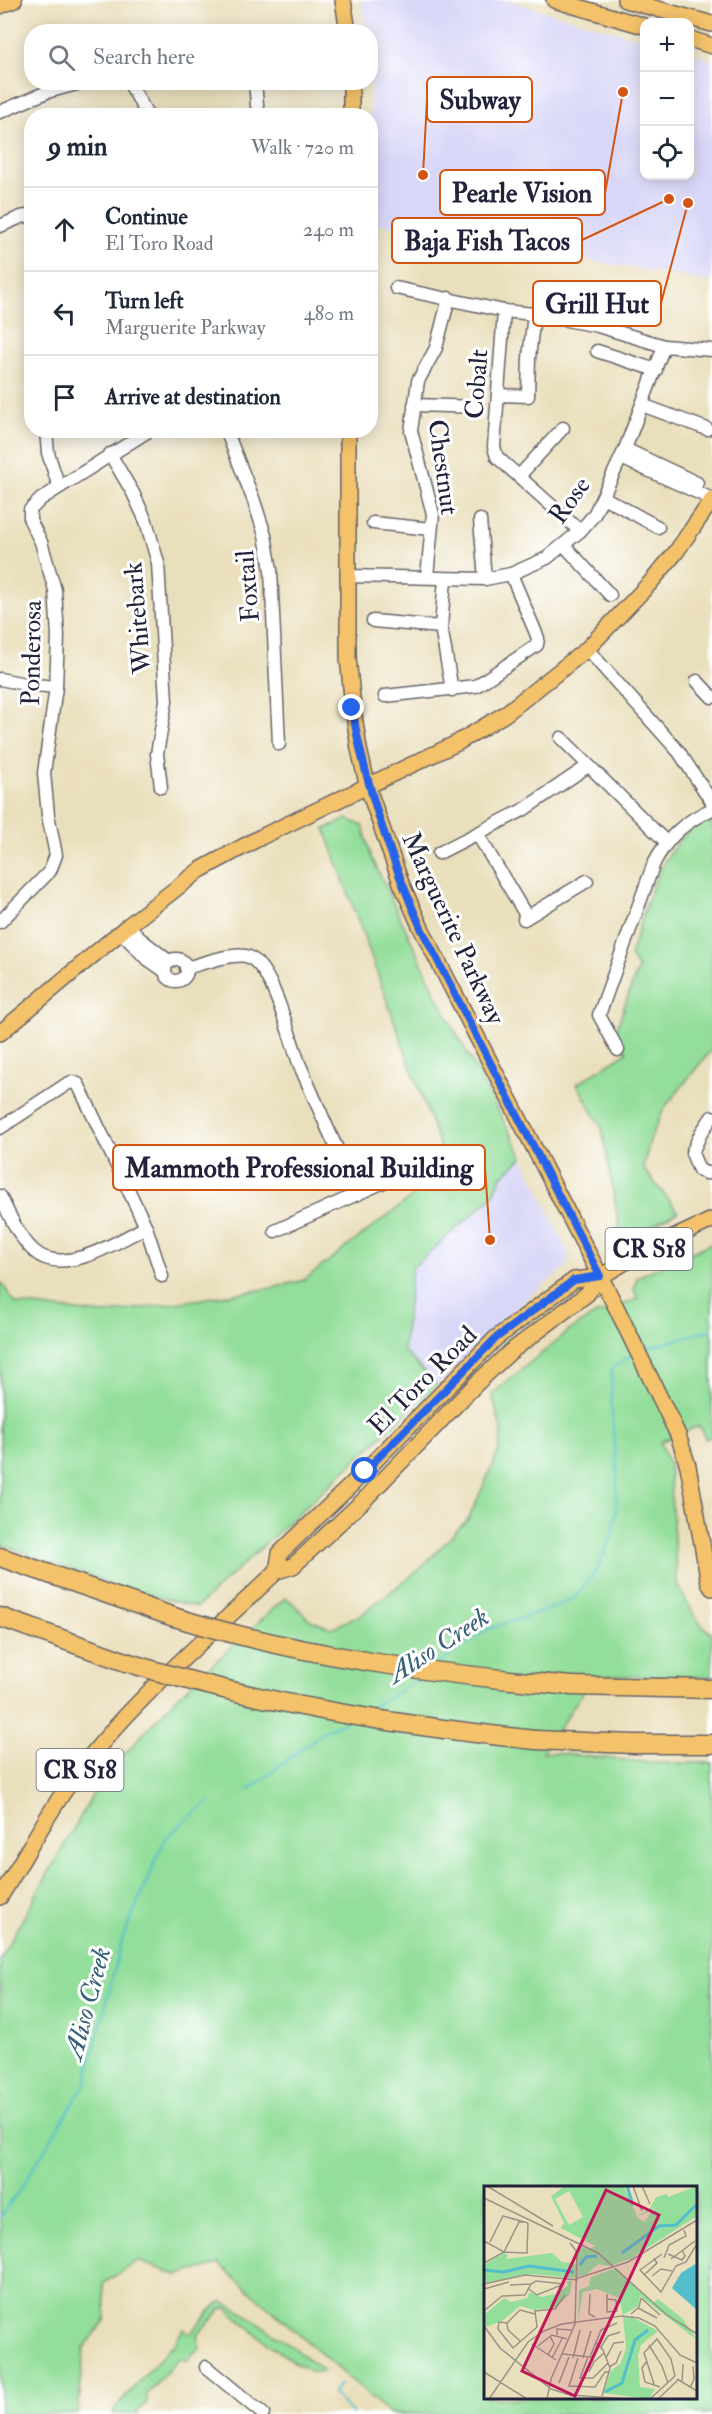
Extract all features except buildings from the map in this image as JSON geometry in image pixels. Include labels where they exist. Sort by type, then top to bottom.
[{"type":"highway","points":[[0,1557],[174,1617],[297,1648],[476,1678],[572,1686],[712,1689]]},
{"type":"highway","points":[[0,1617],[126,1662],[217,1687],[334,1712],[535,1740],[712,1744]]},
{"type":"main road","points":[[0,6],[14,0]]},
{"type":"main road","points":[[343,0],[347,24]]},
{"type":"main road","points":[[554,0],[640,25]]},
{"type":"main road","points":[[625,0],[712,24]]},
{"type":"main road","points":[[694,40],[712,46]]},
{"type":"main road","points":[[351,90],[351,108]]},
{"type":"main road","name":"Marguerite Parkway","points":[[348,438],[348,657],[352,708],[368,788],[401,883],[421,928],[616,1307],[678,1435],[688,1466],[712,1588]]},
{"type":"main road","points":[[0,1033],[200,870],[261,837],[368,788],[457,743],[506,714],[587,649],[670,559],[695,527],[712,500]]},
{"type":"main road","name":"El Toro Road","points":[[0,1898],[71,1782],[103,1741],[137,1705],[277,1571],[293,1566],[364,1500],[477,1383],[510,1352],[587,1294],[600,1276],[639,1254],[712,1220]]},
{"type":"street","points":[[0,112],[54,90]]},
{"type":"street","points":[[133,90],[144,108]]},
{"type":"street","points":[[256,90],[257,108]]},
{"type":"street","points":[[0,226],[24,216]]},
{"type":"street","points":[[396,288],[504,311],[598,326],[664,346],[712,350]]},
{"type":"street","name":"Chestnut","points":[[427,577],[433,514],[411,431],[418,381],[436,348],[449,298]]},
{"type":"street","name":"Cobalt","points":[[504,311],[494,447],[497,457],[580,531]]},
{"type":"street","points":[[498,395],[528,396],[534,314]]},
{"type":"street","name":"Rose","points":[[348,572],[407,571],[445,579],[485,579],[511,574],[547,558],[580,531],[594,514],[623,454],[664,346]]},
{"type":"street","points":[[597,351],[656,370]]},
{"type":"street","points":[[414,405],[479,406]]},
{"type":"street","points":[[642,405],[707,429]]},
{"type":"street","points":[[519,476],[563,428]]},
{"type":"street","points":[[47,438],[48,453],[59,487],[137,438]]},
{"type":"street","name":"Foxtail","points":[[229,438],[254,501],[265,535],[269,558],[279,744]]},
{"type":"street","name":"Whitebark","points":[[110,454],[146,521],[158,563],[166,701],[157,754],[161,787]]},
{"type":"street","points":[[623,454],[712,490]]},
{"type":"street","points":[[623,454],[712,500]]},
{"type":"street","name":"Ponderosa","points":[[0,922],[50,871],[56,855],[48,815],[45,773],[56,687],[58,636],[55,590],[41,542],[30,520],[30,510],[59,487]]},
{"type":"street","points":[[603,497],[658,527]]},
{"type":"street","points":[[480,520],[485,579]]},
{"type":"street","points":[[373,523],[431,529]]},
{"type":"street","points":[[564,545],[610,595]]},
{"type":"street","points":[[385,696],[476,686],[537,645],[538,641],[511,574]]},
{"type":"street","points":[[445,579],[441,627],[452,690]]},
{"type":"street","points":[[373,621],[441,627]]},
{"type":"street","points":[[587,649],[679,752],[712,802]]},
{"type":"street","points":[[0,679],[56,687]]},
{"type":"street","points":[[697,681],[712,697]]},
{"type":"street","points":[[561,738],[666,842]]},
{"type":"street","points":[[439,853],[524,810],[588,766]]},
{"type":"street","points":[[618,1050],[599,1015],[654,863],[666,842],[685,823],[712,809]]},
{"type":"street","points":[[478,835],[526,918],[587,881]]},
{"type":"street","points":[[125,929],[146,958],[167,966],[179,960],[186,968],[186,975],[177,981],[170,979],[167,966]]},
{"type":"street","points":[[186,968],[238,955],[250,957],[259,965],[278,1001],[300,1065],[357,1194]]},
{"type":"street","points":[[0,1128],[69,1083],[78,1084],[146,1227],[162,1276]]},
{"type":"street","points":[[712,1117],[701,1133],[692,1154],[699,1170],[712,1173]]},
{"type":"street","points":[[275,1231],[435,1159]]},
{"type":"street","points":[[0,1196],[31,1248],[42,1257],[51,1259],[73,1260],[87,1256],[146,1227]]},
{"type":"street","points":[[206,2367],[263,2414]]},
{"type":"shaded area","points":[[361,0],[507,0],[640,39],[640,180],[694,180],[694,54],[712,60],[712,282],[378,223],[378,108],[370,108],[370,90],[378,90],[378,24],[366,24]]},
{"type":"shaded area","points":[[523,1157],[569,1254],[567,1267],[531,1295],[437,1385],[403,1350],[412,1268],[493,1196],[502,1176]]},
{"type":"green space","points":[[712,817],[712,1049],[665,1107],[651,1137],[643,1168],[678,1211],[622,1242],[602,1128],[577,1084],[627,1052],[615,1033],[638,968],[630,956],[649,895],[667,858],[679,842],[693,828]]},
{"type":"green space","points":[[347,819],[363,826],[371,856],[442,1006],[523,1157],[502,1176],[493,1196],[412,1268],[403,1350],[437,1385],[197,1607],[124,1589],[0,1544],[0,1281],[16,1304],[104,1314],[273,1288],[304,1280],[448,1169],[325,829]]},
{"type":"green space","points":[[712,1243],[712,1436],[706,1439],[699,1426],[660,1442],[669,1463],[677,1584],[697,1620],[712,1634],[712,1677],[594,1676],[543,1752],[656,1763],[712,1763],[712,2414],[390,2414],[219,2264],[178,2275],[137,2261],[103,2284],[106,2319],[84,2348],[78,2414],[0,2414],[0,1959],[101,1780],[176,1698],[286,1597],[312,1621],[331,1628],[359,1616],[420,1569],[469,1518],[498,1453],[502,1433],[492,1394],[570,1330],[596,1314],[604,1313],[638,1298],[634,1290],[637,1277]]},
{"type":"green space","points":[[221,2302],[229,2304],[256,2321],[324,2371],[315,2372],[296,2363],[256,2334],[227,2308],[221,2309],[197,2336],[200,2349],[194,2352],[188,2361],[179,2358],[147,2394],[147,2403],[137,2411],[138,2414],[113,2414],[171,2346],[173,2347],[183,2329],[190,2333]]},
{"type":"waterway","name":"Aliso Creek","points":[[644,1349],[712,1329]]},
{"type":"waterway","name":"Aliso Creek","points":[[438,1664],[488,1629],[558,1606],[575,1597],[596,1571],[612,1536],[616,1514],[617,1472],[611,1405],[612,1368],[633,1354]]},
{"type":"waterway","name":"Aliso Creek","points":[[367,1709],[393,1696],[419,1678]]},
{"type":"waterway","name":"Aliso Creek","points":[[249,1790],[323,1732],[344,1722]]},
{"type":"waterway","name":"Aliso Creek","points":[[0,2217],[23,2185],[86,2082],[122,1940],[165,1838],[209,1801]]},
{"type":"waterway","points":[[341,2383],[332,2393],[352,2414]]},
{"type":"place","name":"Pearle Vision","points":[[623,92]]},
{"type":"place","name":"Subway","points":[[423,175]]},
{"type":"place","name":"Baja Fish Tacos","points":[[669,199]]},
{"type":"place","name":"Grill Hut","points":[[688,203]]},
{"type":"place","name":"Mammoth Professional Building","points":[[490,1240]]},
{"type":"route","points":[[352,708],[368,788],[401,883],[421,928],[600,1276],[574,1280],[496,1338],[365,1471]]}]
